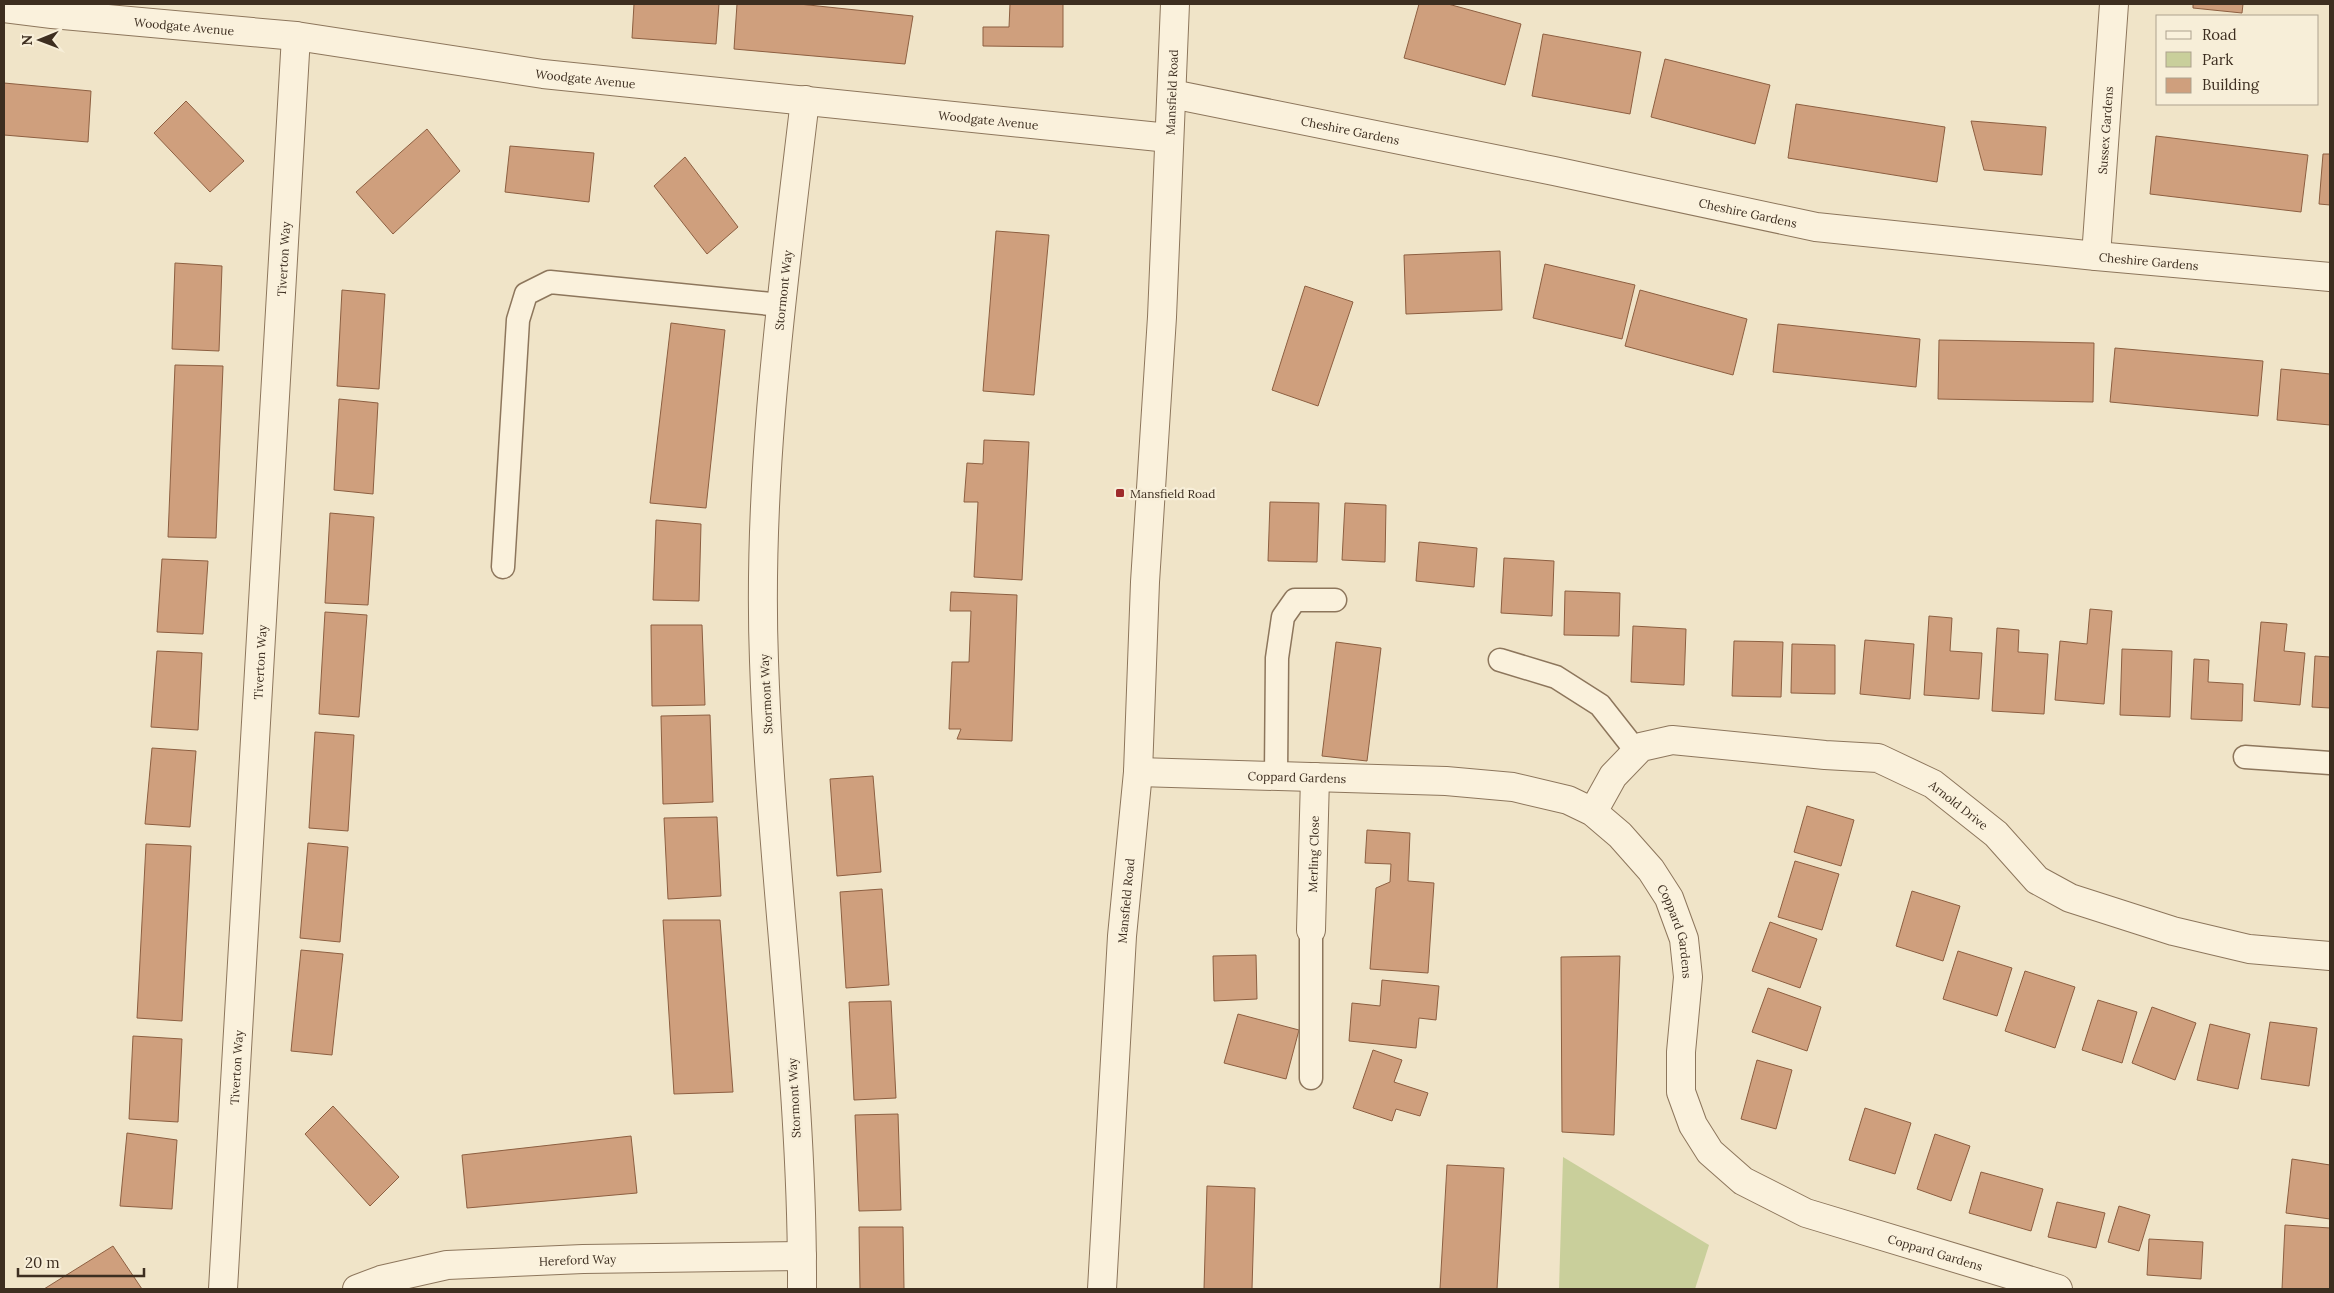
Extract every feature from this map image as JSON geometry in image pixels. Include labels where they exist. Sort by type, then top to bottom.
[{"type":"street","name":"Mansfield Road","points":[[1102,1289],[1122,936],[1138,772],[1145,582],[1162,317],[1175,4]]},
{"type":"street","name":"Sussex Gardens","points":[[2096,256],[2114,4]]},
{"type":"street","name":"Woodgate Avenue","points":[[4,8],[296,36],[543,74],[1169,138]]},
{"type":"street","name":"Tiverton Way","points":[[223,1289],[296,36]]},
{"type":"street","name":"Cheshire Gardens","points":[[1172,94],[1544,169],[1816,227],[2096,256],[2330,277]]},
{"type":"street","name":"Stormont Way","points":[[802,1289],[790,1012],[776,854],[764,660],[764,552],[771,398],[805,100]]},
{"type":"street","name":"Arnold Drive","points":[[1592,812],[1613,776],[1641,747],[1672,740],[1825,755],[1878,758],[1933,784],[1996,834],[2037,880],[2070,898],[2173,930],[2249,950],[2330,956]]},
{"type":"street","name":"Coppard Gardens","points":[[1138,772],[1446,781],[1512,787],[1568,800],[1592,812],[1620,835],[1651,870],[1669,898],[1684,939],[1688,977],[1680,1052],[1681,1092],[1693,1124],[1710,1152],[1743,1181],[1806,1213],[2058,1289]]},
{"type":"street","name":"Merling Close","points":[[1312,930],[1315,777]]},
{"type":"street","name":"Hereford Way","points":[[357,1289],[381,1280],[447,1265],[582,1260],[802,1256]]},
{"type":"lane","points":[[503,567],[518,320],[526,294],[550,282],[781,305]]},
{"type":"lane","points":[[1276,776],[1277,658],[1284,617],[1295,600],[1335,600]]},
{"type":"lane","points":[[1500,660],[1556,677],[1593,701],[1600,706],[1637,752]]},
{"type":"lane","points":[[2245,757],[2330,764]]},
{"type":"lane","points":[[1310,1078],[1312,930]]},
{"type":"green space","points":[[1563,1157],[1709,1245],[1695,1289],[1559,1289]]},
{"type":"building","points":[[634,4],[719,4],[716,44],[632,38]]},
{"type":"building","points":[[737,4],[799,4],[913,16],[905,64],[734,49]]},
{"type":"building","points":[[1010,4],[1063,4],[1063,47],[983,46],[983,27],[1009,27]]},
{"type":"building","points":[[1419,4],[1448,4],[1521,24],[1505,85],[1404,58]]},
{"type":"building","points":[[2193,4],[2243,4],[2242,13],[2193,8]]},
{"type":"building","points":[[1543,34],[1641,52],[1630,114],[1532,96]]},
{"type":"building","points":[[1665,59],[1770,85],[1755,144],[1651,117]]},
{"type":"building","points":[[4,83],[91,91],[88,142],[4,135]]},
{"type":"building","points":[[186,101],[244,161],[210,192],[154,133]]},
{"type":"building","points":[[1796,104],[1945,127],[1937,182],[1788,158]]},
{"type":"building","points":[[1971,121],[2046,127],[2042,175],[1984,170]]},
{"type":"building","points":[[427,129],[460,171],[393,234],[356,192]]},
{"type":"building","points":[[2156,136],[2308,155],[2301,212],[2150,194]]},
{"type":"building","points":[[510,146],[594,153],[589,202],[505,192]]},
{"type":"building","points":[[2323,154],[2330,154],[2330,205],[2319,204]]},
{"type":"building","points":[[685,157],[738,227],[707,254],[654,186]]},
{"type":"building","points":[[996,231],[1049,235],[1034,395],[983,391]]},
{"type":"building","points":[[1500,251],[1502,310],[1406,314],[1404,255]]},
{"type":"building","points":[[175,263],[222,266],[219,351],[172,349]]},
{"type":"building","points":[[1545,264],[1635,285],[1622,339],[1533,318]]},
{"type":"building","points":[[1305,286],[1353,302],[1318,406],[1272,390]]},
{"type":"building","points":[[342,290],[385,294],[379,389],[337,386]]},
{"type":"building","points":[[1640,290],[1747,319],[1733,375],[1625,346]]},
{"type":"building","points":[[671,323],[725,330],[706,508],[650,503]]},
{"type":"building","points":[[1778,324],[1920,339],[1916,387],[1773,372]]},
{"type":"building","points":[[1939,340],[2094,343],[2093,402],[1938,399]]},
{"type":"building","points":[[2115,348],[2263,361],[2258,416],[2110,402]]},
{"type":"building","points":[[175,365],[223,366],[216,538],[168,537]]},
{"type":"building","points":[[2281,369],[2330,374],[2330,425],[2277,420]]},
{"type":"building","points":[[339,399],[378,403],[373,494],[334,490]]},
{"type":"building","points":[[984,440],[1029,442],[1022,580],[974,577],[978,502],[964,502],[967,463],[983,464]]},
{"type":"building","points":[[1270,502],[1319,503],[1317,562],[1268,561]]},
{"type":"building","points":[[1345,503],[1386,505],[1385,562],[1342,560]]},
{"type":"building","points":[[330,513],[374,517],[368,605],[325,603]]},
{"type":"building","points":[[656,520],[701,524],[699,601],[653,600]]},
{"type":"building","points":[[1419,542],[1477,548],[1474,587],[1416,581]]},
{"type":"building","points":[[1504,558],[1554,561],[1552,616],[1501,613]]},
{"type":"building","points":[[162,559],[208,561],[203,634],[157,632]]},
{"type":"building","points":[[1565,591],[1620,593],[1619,636],[1564,635]]},
{"type":"building","points":[[951,592],[1017,595],[1012,741],[957,739],[961,729],[949,729],[952,662],[969,662],[971,611],[950,611]]},
{"type":"building","points":[[2090,609],[2112,611],[2104,704],[2055,700],[2060,641],[2087,644]]},
{"type":"building","points":[[325,612],[367,615],[359,717],[319,714]]},
{"type":"building","points":[[1929,616],[1952,618],[1950,651],[1982,653],[1979,699],[1924,695]]},
{"type":"building","points":[[2261,622],[2287,624],[2284,651],[2305,653],[2300,705],[2254,701]]},
{"type":"building","points":[[651,625],[702,625],[705,705],[652,706]]},
{"type":"building","points":[[1633,626],[1686,629],[1684,685],[1631,682]]},
{"type":"building","points":[[1997,628],[2019,630],[2018,652],[2048,654],[2044,714],[1992,711]]},
{"type":"building","points":[[1865,640],[1914,644],[1910,699],[1860,694]]},
{"type":"building","points":[[1734,641],[1783,642],[1781,697],[1732,696]]},
{"type":"building","points":[[1336,642],[1381,648],[1367,761],[1322,756]]},
{"type":"building","points":[[1792,644],[1835,645],[1835,694],[1791,693]]},
{"type":"building","points":[[2122,649],[2172,651],[2170,717],[2120,715]]},
{"type":"building","points":[[157,651],[202,653],[198,730],[151,727]]},
{"type":"building","points":[[2315,656],[2330,657],[2330,708],[2312,707]]},
{"type":"building","points":[[2194,659],[2209,660],[2208,682],[2243,684],[2242,721],[2191,719]]},
{"type":"building","points":[[710,715],[713,802],[663,804],[661,716]]},
{"type":"building","points":[[315,732],[354,735],[348,831],[309,828]]},
{"type":"building","points":[[152,748],[196,751],[190,827],[145,824]]},
{"type":"building","points":[[873,776],[881,872],[837,876],[830,779]]},
{"type":"building","points":[[1807,806],[1854,820],[1841,866],[1794,852]]},
{"type":"building","points":[[717,817],[721,896],[668,899],[664,818]]},
{"type":"building","points":[[1367,830],[1410,833],[1408,881],[1434,883],[1428,973],[1370,969],[1376,888],[1390,882],[1391,864],[1365,863]]},
{"type":"building","points":[[308,843],[348,847],[340,942],[300,938]]},
{"type":"building","points":[[146,844],[191,846],[182,1021],[137,1018]]},
{"type":"building","points":[[1795,861],[1839,874],[1822,930],[1778,917]]},
{"type":"building","points":[[882,889],[889,985],[846,988],[840,892]]},
{"type":"building","points":[[1912,891],[1960,906],[1943,961],[1896,946]]},
{"type":"building","points":[[663,920],[720,920],[733,1092],[674,1094]]},
{"type":"building","points":[[1770,922],[1817,939],[1800,988],[1752,971]]},
{"type":"building","points":[[301,950],[343,954],[332,1055],[291,1051]]},
{"type":"building","points":[[1958,951],[2012,968],[1997,1016],[1943,999]]},
{"type":"building","points":[[1256,955],[1257,999],[1214,1001],[1213,956]]},
{"type":"building","points":[[1620,956],[1614,1135],[1562,1132],[1561,957]]},
{"type":"building","points":[[2025,971],[2075,987],[2055,1048],[2005,1031]]},
{"type":"building","points":[[1382,980],[1439,986],[1436,1020],[1419,1018],[1416,1048],[1349,1041],[1352,1003],[1380,1006]]},
{"type":"building","points":[[1768,988],[1821,1007],[1807,1051],[1752,1032]]},
{"type":"building","points":[[2098,1000],[2137,1012],[2122,1063],[2082,1050]]},
{"type":"building","points":[[891,1001],[896,1098],[854,1100],[849,1002]]},
{"type":"building","points":[[2152,1007],[2196,1023],[2175,1080],[2132,1063]]},
{"type":"building","points":[[1238,1014],[1299,1030],[1286,1079],[1224,1063]]},
{"type":"building","points":[[2270,1022],[2317,1028],[2309,1086],[2261,1079]]},
{"type":"building","points":[[2210,1024],[2250,1034],[2238,1089],[2197,1080]]},
{"type":"building","points":[[133,1036],[182,1039],[178,1122],[129,1119]]},
{"type":"building","points":[[1373,1050],[1402,1060],[1394,1082],[1428,1093],[1420,1116],[1396,1109],[1392,1121],[1353,1108]]},
{"type":"building","points":[[1757,1060],[1792,1070],[1776,1129],[1741,1119]]},
{"type":"building","points":[[333,1106],[399,1177],[370,1206],[305,1134]]},
{"type":"building","points":[[1865,1108],[1911,1123],[1895,1174],[1849,1160]]},
{"type":"building","points":[[898,1114],[901,1210],[859,1211],[855,1115]]},
{"type":"building","points":[[127,1133],[177,1140],[172,1209],[120,1206]]},
{"type":"building","points":[[1935,1134],[1970,1146],[1951,1201],[1917,1189]]},
{"type":"building","points":[[631,1136],[637,1193],[467,1208],[462,1155]]},
{"type":"building","points":[[2292,1159],[2330,1165],[2330,1219],[2286,1213]]},
{"type":"building","points":[[1447,1165],[1504,1168],[1497,1289],[1440,1289]]},
{"type":"building","points":[[1981,1172],[2043,1189],[2031,1231],[1969,1213]]},
{"type":"building","points":[[1207,1186],[1255,1188],[1252,1289],[1204,1289]]},
{"type":"building","points":[[2057,1202],[2105,1213],[2096,1248],[2048,1237]]},
{"type":"building","points":[[2119,1206],[2150,1215],[2139,1251],[2108,1242]]},
{"type":"building","points":[[2285,1225],[2330,1228],[2330,1289],[2282,1289]]},
{"type":"building","points":[[859,1227],[903,1227],[904,1289],[860,1289]]},
{"type":"building","points":[[2149,1239],[2203,1242],[2201,1279],[2147,1275]]},
{"type":"building","points":[[113,1246],[142,1289],[44,1289]]},
{"type":"place","name":"Mansfield Road","points":[[1120,493]]}]
